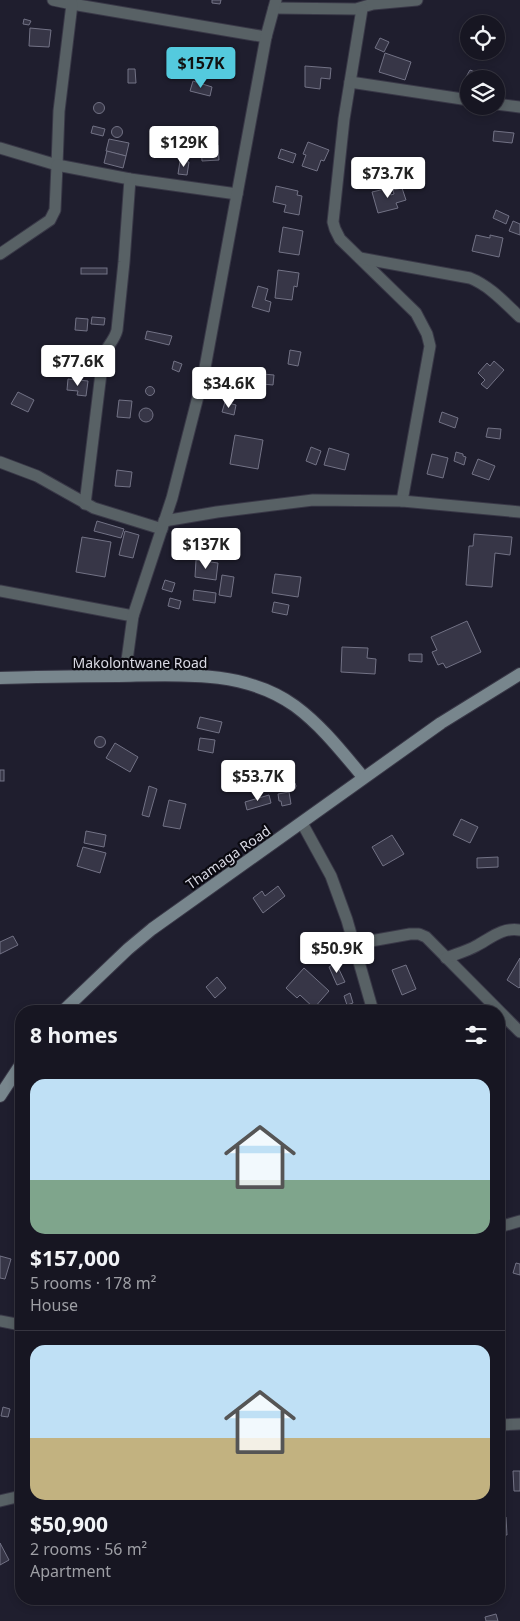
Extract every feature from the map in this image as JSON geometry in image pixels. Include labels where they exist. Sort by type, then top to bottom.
[{"type":"main road","name":"Makolontwane Road","points":[[0,678],[171,674],[211,676],[238,681],[264,690],[293,705],[318,724],[363,777]]},
{"type":"main road","name":"Thamaga Road","points":[[70,1005],[128,949],[152,929],[302,823],[363,777],[441,723],[520,674]]},
{"type":"main road","points":[[0,1096],[15,1073]]},
{"type":"street","points":[[53,0],[266,37]]},
{"type":"street","points":[[125,675],[133,616],[172,498],[204,373],[266,37],[275,4],[362,8],[373,4],[417,0]]},
{"type":"street","points":[[0,254],[50,220],[55,210],[60,111],[73,2]]},
{"type":"street","points":[[362,8],[344,119],[333,222],[340,239],[416,313],[427,334],[430,346],[402,501]]},
{"type":"street","points":[[350,82],[460,99]]},
{"type":"street","points":[[505,105],[520,107]]},
{"type":"street","points":[[0,148],[57,165],[130,179],[237,194]]},
{"type":"street","points":[[85,504],[103,357],[105,350],[116,337],[117,330],[130,179]]},
{"type":"street","points":[[360,258],[470,278],[489,288],[520,317]]},
{"type":"street","points":[[0,462],[36,476],[85,504],[163,525],[218,512],[313,500],[402,501],[520,512]]},
{"type":"street","points":[[0,591],[133,616]]},
{"type":"street","points":[[302,823],[331,876],[354,944],[371,1005]]},
{"type":"street","points":[[446,958],[476,946],[502,931],[510,929],[520,930]]},
{"type":"street","points":[[354,944],[410,934],[419,934],[426,937],[493,1005]]},
{"type":"street","points":[[505,1017],[520,1032]]},
{"type":"street","points":[[505,1225],[520,1221]]},
{"type":"street","points":[[0,1321],[15,1324]]},
{"type":"street","points":[[505,1425],[520,1424]]},
{"type":"street","points":[[0,1501],[15,1497]]},
{"type":"building","points":[[212,0],[221,0],[220,4],[212,3]]},
{"type":"building","points":[[24,19],[31,21],[29,25],[23,24]]},
{"type":"building","points":[[30,28],[51,30],[49,47],[29,46]]},
{"type":"building","points":[[380,38],[389,42],[384,52],[375,48]]},
{"type":"building","points":[[385,53],[411,62],[405,80],[379,72]]},
{"type":"building","points":[[305,66],[331,68],[330,79],[321,78],[320,89],[305,87]]},
{"type":"building","points":[[128,69],[135,69],[136,83],[128,83]]},
{"type":"building","points":[[193,81],[212,87],[210,96],[190,91]]},
{"type":"building","points":[[97,103],[101,103],[104,108],[103,112],[97,113],[94,110],[94,106]]},
{"type":"building","points":[[93,126],[105,129],[103,136],[91,133]]},
{"type":"building","points":[[117,126],[123,132],[117,138],[111,132]]},
{"type":"building","points":[[494,131],[514,133],[512,143],[493,141]]},
{"type":"building","points":[[109,139],[129,143],[126,156],[106,151]]},
{"type":"building","points":[[308,142],[329,150],[324,161],[321,160],[317,171],[302,166],[306,155],[303,154]]},
{"type":"building","points":[[201,145],[218,145],[219,160],[202,161]]},
{"type":"building","points":[[281,149],[296,154],[293,163],[278,158]]},
{"type":"building","points":[[107,151],[126,156],[123,168],[104,163]]},
{"type":"building","points":[[180,161],[189,162],[187,175],[178,174]]},
{"type":"building","points":[[276,186],[298,191],[297,195],[302,196],[299,215],[284,212],[286,205],[273,202]]},
{"type":"building","points":[[389,188],[391,195],[394,194],[393,190],[402,188],[406,200],[396,203],[398,208],[378,213],[372,192]]},
{"type":"building","points":[[496,210],[509,216],[506,224],[493,218]]},
{"type":"building","points":[[513,221],[520,224],[520,235],[509,231]]},
{"type":"building","points":[[283,227],[303,231],[299,255],[279,252]]},
{"type":"building","points":[[476,235],[490,238],[490,235],[503,238],[499,257],[472,251]]},
{"type":"building","points":[[81,268],[107,268],[107,274],[81,274]]},
{"type":"building","points":[[278,270],[299,273],[297,287],[294,286],[292,300],[275,298]]},
{"type":"building","points":[[258,286],[268,289],[265,300],[271,302],[269,312],[252,307]]},
{"type":"building","points":[[92,317],[105,318],[104,325],[91,324]]},
{"type":"building","points":[[76,318],[88,319],[87,331],[75,330]]},
{"type":"building","points":[[147,331],[172,336],[169,345],[145,339]]},
{"type":"building","points":[[290,350],[301,352],[298,366],[288,364]]},
{"type":"building","points":[[174,361],[182,364],[179,372],[172,369]]},
{"type":"building","points":[[494,361],[504,370],[487,389],[481,384],[485,380],[478,373],[487,363],[490,366]]},
{"type":"building","points":[[252,373],[274,375],[273,385],[251,383]]},
{"type":"building","points":[[68,379],[88,381],[86,396],[77,395],[78,391],[67,390]]},
{"type":"building","points":[[150,387],[154,391],[150,395],[146,391]]},
{"type":"building","points":[[18,392],[34,400],[28,412],[11,404]]},
{"type":"building","points":[[119,400],[132,401],[130,418],[117,417]]},
{"type":"building","points":[[225,402],[236,405],[234,415],[222,412]]},
{"type":"building","points":[[146,408],[151,410],[153,415],[151,420],[146,422],[141,420],[139,415],[141,410]]},
{"type":"building","points":[[442,412],[458,418],[455,428],[439,422]]},
{"type":"building","points":[[488,428],[501,429],[500,439],[486,437]]},
{"type":"building","points":[[235,435],[263,440],[258,469],[230,464]]},
{"type":"building","points":[[311,447],[321,451],[316,465],[306,461]]},
{"type":"building","points":[[329,448],[349,454],[345,470],[324,465]]},
{"type":"building","points":[[456,452],[466,457],[464,465],[454,461]]},
{"type":"building","points":[[432,454],[448,458],[443,478],[427,474]]},
{"type":"building","points":[[478,459],[495,466],[489,480],[472,474]]},
{"type":"building","points":[[117,470],[132,472],[130,487],[115,486]]},
{"type":"building","points":[[97,521],[124,529],[121,538],[94,531]]},
{"type":"building","points":[[125,531],[139,535],[133,558],[119,555]]},
{"type":"building","points":[[474,534],[512,537],[510,555],[495,553],[492,587],[466,585],[469,546],[473,546]]},
{"type":"building","points":[[82,537],[111,542],[105,577],[76,572]]},
{"type":"building","points":[[196,560],[218,563],[216,580],[195,577]]},
{"type":"building","points":[[275,574],[301,577],[298,597],[272,593]]},
{"type":"building","points":[[222,575],[234,577],[231,597],[219,595]]},
{"type":"building","points":[[165,580],[175,583],[172,592],[162,589]]},
{"type":"building","points":[[194,590],[216,593],[215,603],[193,600]]},
{"type":"building","points":[[170,598],[181,601],[179,609],[168,606]]},
{"type":"building","points":[[274,602],[289,605],[287,615],[272,612]]},
{"type":"building","points":[[467,621],[481,652],[446,668],[443,663],[438,665],[432,652],[437,650],[431,637]]},
{"type":"building","points":[[342,647],[368,648],[367,658],[376,659],[375,674],[341,672]]},
{"type":"building","points":[[409,654],[422,654],[422,662],[409,661]]},
{"type":"building","points":[[200,717],[222,722],[219,733],[197,728]]},
{"type":"building","points":[[100,736],[106,742],[100,748],[94,742]]},
{"type":"building","points":[[200,738],[215,740],[213,753],[198,750]]},
{"type":"building","points":[[115,743],[138,757],[130,772],[106,758]]},
{"type":"building","points":[[0,770],[4,770],[4,781],[0,781]]},
{"type":"building","points":[[292,782],[296,786],[292,790],[288,786]]},
{"type":"building","points":[[149,786],[157,789],[149,817],[142,815]]},
{"type":"building","points":[[289,792],[291,804],[282,806],[278,794]]},
{"type":"building","points":[[269,795],[271,803],[247,810],[245,802]]},
{"type":"building","points":[[169,800],[186,804],[180,829],[163,826]]},
{"type":"building","points":[[461,819],[478,827],[470,843],[453,835]]},
{"type":"building","points":[[86,831],[106,835],[104,847],[84,843]]},
{"type":"building","points":[[392,835],[404,854],[383,866],[372,847]]},
{"type":"building","points":[[83,847],[106,853],[100,873],[77,866]]},
{"type":"building","points":[[498,857],[498,867],[477,868],[477,858]]},
{"type":"building","points":[[278,886],[285,896],[263,913],[253,898],[262,891],[265,896]]},
{"type":"building","points":[[13,936],[18,945],[0,954],[0,942]]},
{"type":"building","points":[[520,958],[520,987],[519,988],[507,980]]},
{"type":"building","points":[[336,963],[345,982],[337,985],[329,967]]},
{"type":"building","points":[[406,965],[416,989],[402,995],[392,970]]},
{"type":"building","points":[[304,968],[329,991],[317,1005],[311,1005],[300,995],[297,998],[286,988]]},
{"type":"building","points":[[217,977],[226,988],[215,998],[206,987]]},
{"type":"building","points":[[350,993],[353,1003],[347,1005],[344,996]]},
{"type":"building","points":[[0,1256],[11,1259],[5,1279],[0,1278]]},
{"type":"building","points":[[516,1263],[520,1264],[520,1275],[513,1273]]},
{"type":"building","points":[[3,1407],[10,1409],[8,1417],[1,1416]]},
{"type":"building","points":[[513,1471],[520,1471],[520,1491],[514,1491]]},
{"type":"building","points":[[505,1517],[506,1517],[507,1535],[505,1535]]},
{"type":"building","points":[[0,1543],[9,1560],[0,1565]]},
{"type":"building","points":[[496,1614],[498,1621],[486,1621],[485,1617]]}]
